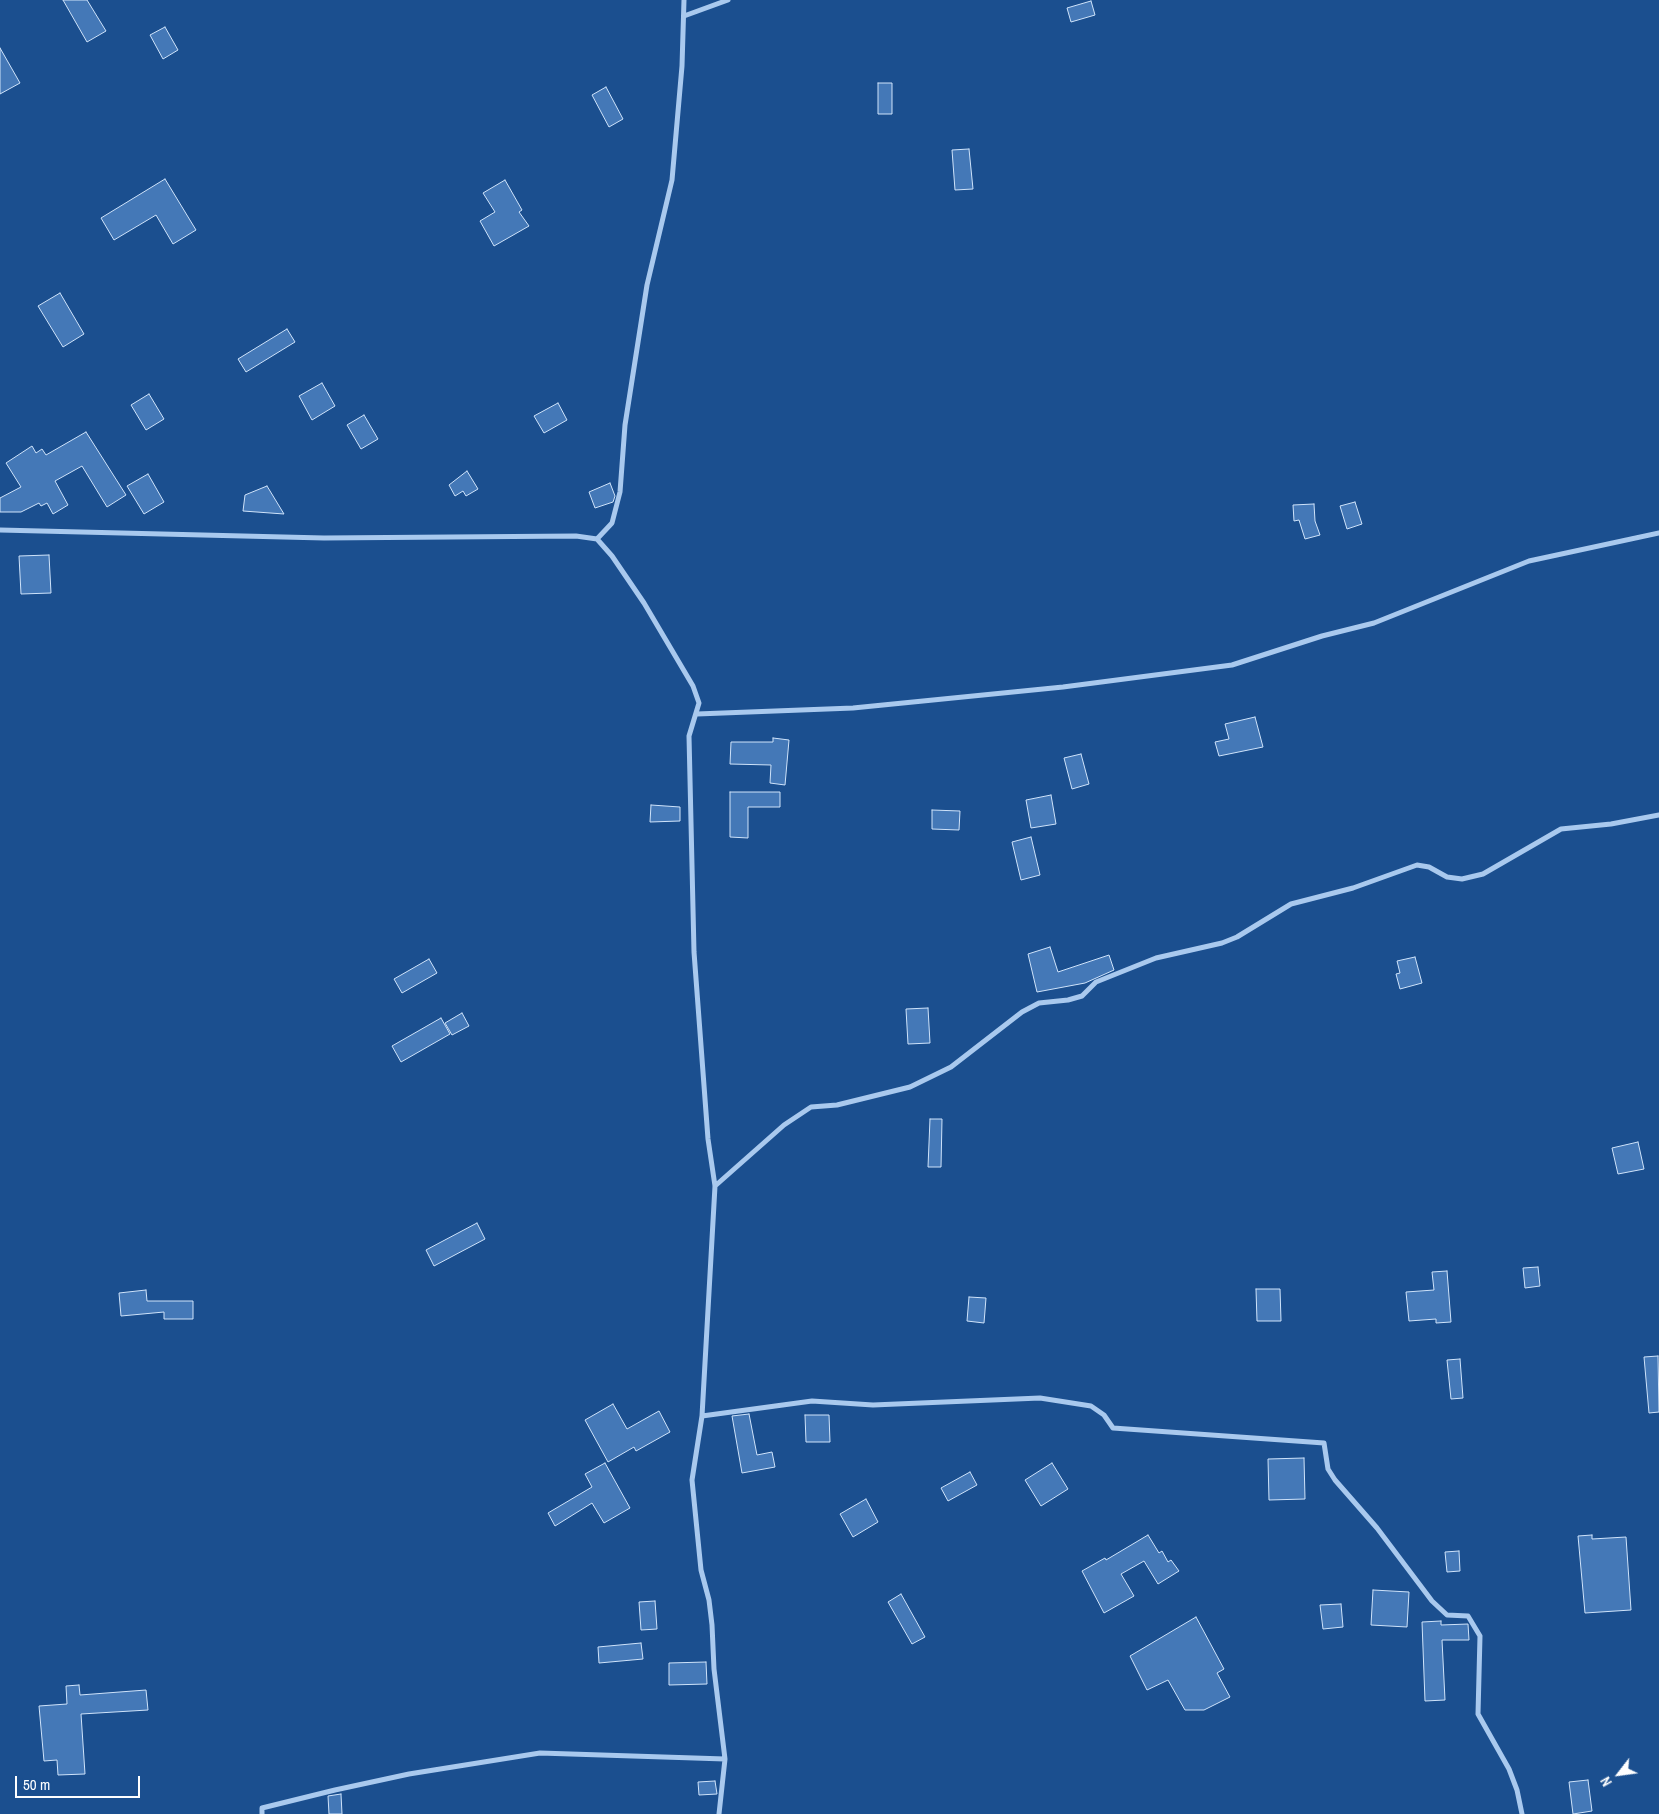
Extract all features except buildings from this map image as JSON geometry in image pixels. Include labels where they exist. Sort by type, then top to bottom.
[{"type":"street","points":[[597,540],[612,523],[620,492],[625,425],[647,285],[672,180],[682,66],[684,0]]},
{"type":"street","points":[[684,16],[728,0]]},
{"type":"street","points":[[0,530],[324,538],[576,536],[597,540],[612,556],[644,603],[693,686],[699,703],[689,736],[694,952],[708,1139],[715,1186],[702,1416],[692,1480],[701,1570],[709,1600],[712,1625],[714,1669],[724,1759],[719,1814]]},
{"type":"street","points":[[697,714],[853,708],[1063,687],[1232,665],[1322,636],[1374,623],[1529,561],[1659,533]]},
{"type":"street","points":[[715,1186],[784,1124],[811,1108],[837,1105],[910,1087],[951,1067],[1022,1012],[1039,1003],[1068,1000],[1082,996],[1096,982],[1156,958],[1237,938],[1291,904],[1353,888],[1417,865],[1428,867],[1447,877],[1462,878],[1483,874],[1561,829],[1611,824],[1659,815]]},
{"type":"street","points":[[702,1416],[812,1401],[873,1406],[1040,1398],[1091,1406],[1104,1415],[1113,1428],[1324,1443],[1328,1469],[1335,1480],[1377,1528],[1432,1601],[1447,1615],[1468,1616],[1480,1636],[1478,1714],[1509,1769],[1517,1790],[1522,1814]]},
{"type":"street","points":[[262,1814],[262,1808],[335,1790],[409,1774],[540,1753],[724,1759]]}]
